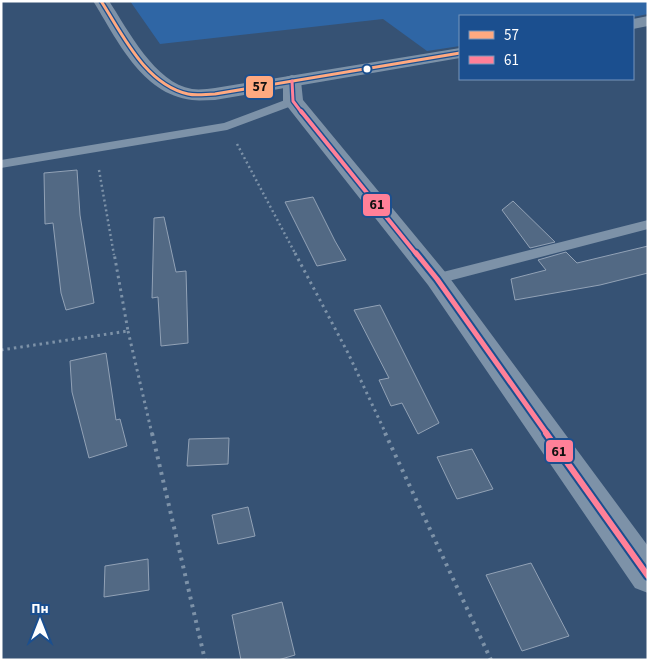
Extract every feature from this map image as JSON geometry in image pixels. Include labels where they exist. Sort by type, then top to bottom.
[{"type":"street","points":[[101,1],[144,65],[162,84],[188,94],[292,91],[459,53]]},
{"type":"street","points":[[634,24],[648,21]]},
{"type":"street","points":[[292,91],[437,279],[648,576]]},
{"type":"lane","points":[[1,164],[227,126],[292,91]]},
{"type":"lane","points":[[437,279],[648,224]]},
{"type":"path","points":[[227,126],[348,354],[491,660]]},
{"type":"path","points":[[96,148],[128,331],[205,660]]},
{"type":"path","points":[[1,350],[128,331]]},
{"type":"shaded area","points":[[130,1],[648,1],[648,14],[634,17],[634,15],[459,15],[459,46],[427,51],[383,19],[160,44]]},
{"type":"building","points":[[77,170],[80,215],[94,303],[66,310],[61,293],[53,223],[45,224],[44,173]]},
{"type":"building","points":[[313,197],[346,260],[317,266],[285,202]]},
{"type":"building","points":[[513,201],[555,242],[530,248],[502,210]]},
{"type":"building","points":[[164,217],[176,272],[186,271],[188,343],[161,346],[158,297],[152,298],[154,218]]},
{"type":"building","points":[[648,246],[648,273],[600,285],[515,300],[511,279],[546,270],[538,260],[566,252],[577,263]]},
{"type":"building","points":[[380,305],[439,423],[418,434],[402,403],[391,406],[379,380],[389,378],[354,310]]},
{"type":"building","points":[[106,353],[116,420],[120,419],[127,446],[89,458],[72,392],[70,361]]},
{"type":"building","points":[[229,438],[228,464],[187,466],[189,439]]},
{"type":"building","points":[[472,449],[493,489],[457,499],[437,457]]},
{"type":"building","points":[[248,507],[255,536],[218,544],[212,515]]},
{"type":"building","points":[[148,559],[149,590],[104,597],[105,566]]},
{"type":"building","points":[[531,563],[569,636],[522,651],[486,575]]},
{"type":"building","points":[[282,602],[295,655],[278,660],[241,660],[232,615]]},
{"type":"transit line","name":"57","points":[[101,1],[127,42],[148,70],[160,81],[174,89],[191,95],[215,94],[459,53]]},
{"type":"transit line","name":"61","points":[[292,81],[293,101],[437,279],[648,576]]}]
